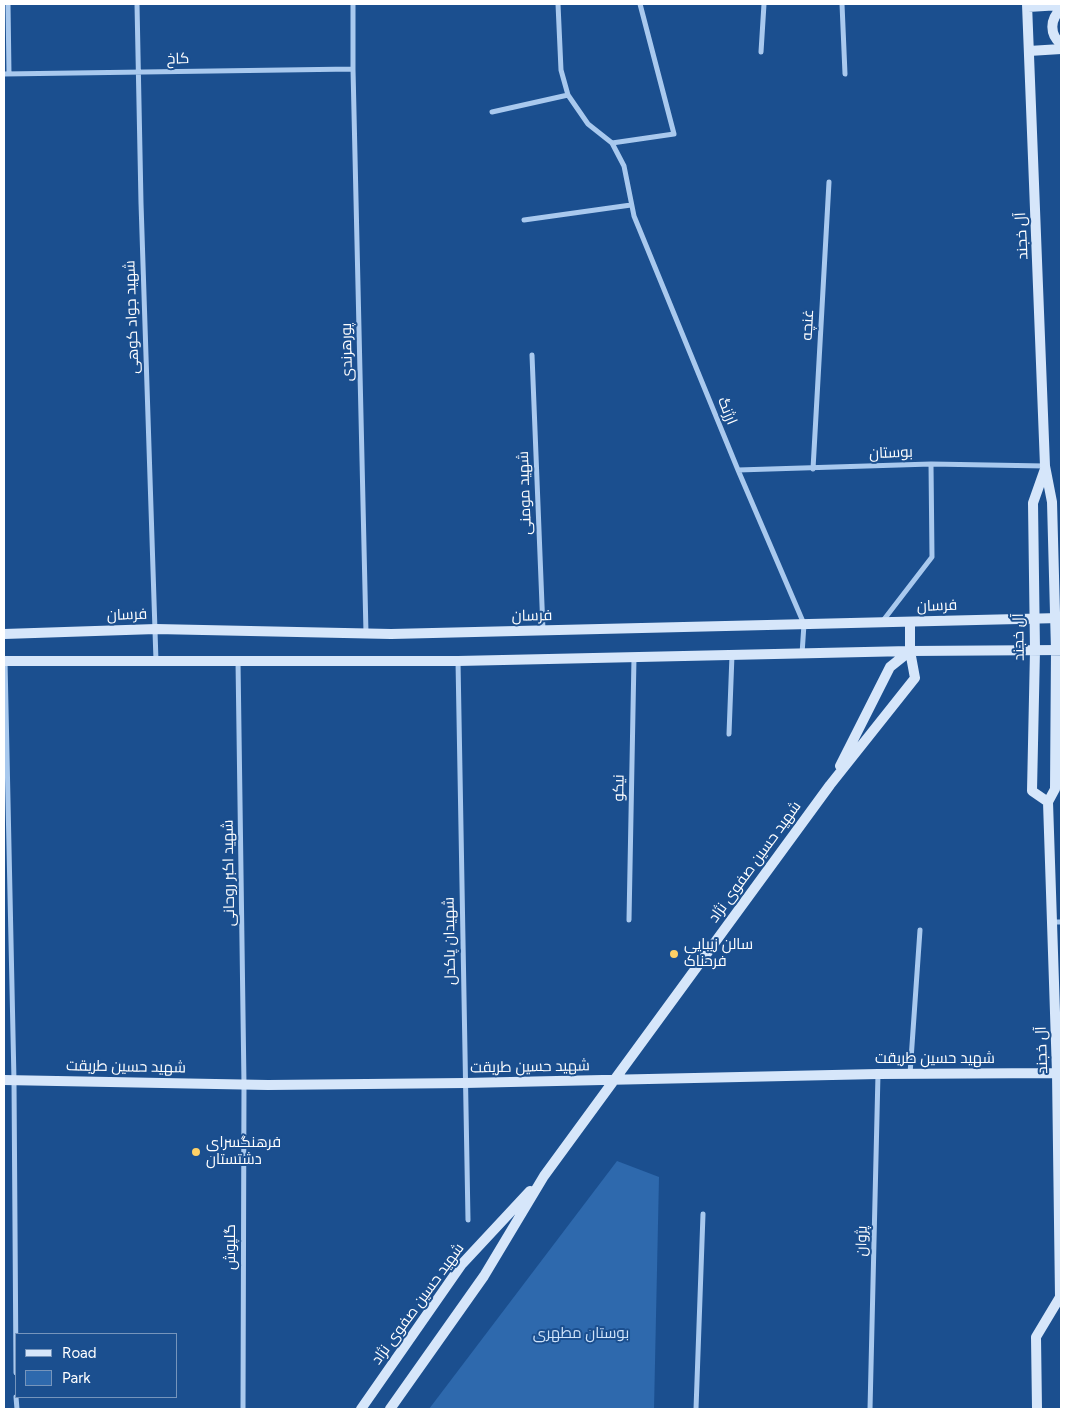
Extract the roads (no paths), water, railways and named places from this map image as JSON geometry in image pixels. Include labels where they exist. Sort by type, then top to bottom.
[{"type":"street","points":[[6,74],[8,4]]},
{"type":"street","name":"شهید جواد کوهی","points":[[137,4],[141,204],[156,661]]},
{"type":"street","name":"پورهرندی","points":[[353,4],[366,634]]},
{"type":"street","points":[[558,4],[561,70],[568,95],[588,124],[612,143],[674,134],[640,4]]},
{"type":"street","points":[[761,52],[764,4]]},
{"type":"street","points":[[842,4],[845,74]]},
{"type":"street","points":[[1028,5],[1061,7],[1053,21],[1052,28],[1057,41],[1061,44]]},
{"type":"street","name":"آل خجند","points":[[1028,5],[1046,466],[1052,502],[1059,650],[1055,789],[1048,802],[1057,922],[1061,1297],[1036,1337],[1037,1409]]},
{"type":"street","points":[[1029,51],[1061,49]]},
{"type":"street","name":"کاخ","points":[[6,74],[353,69]]},
{"type":"street","points":[[492,112],[568,95]]},
{"type":"street","name":"ارژنگ","points":[[612,143],[624,166],[634,216],[738,470],[804,624]]},
{"type":"street","name":"غنچه","points":[[813,469],[829,182]]},
{"type":"street","points":[[524,220],[632,205]]},
{"type":"street","name":"شهید مومنی","points":[[532,355],[543,631]]},
{"type":"street","points":[[881,622],[932,557],[931,464]]},
{"type":"street","name":"بوستان","points":[[738,470],[931,464],[1046,466]]},
{"type":"street","name":"آل خجند","points":[[1046,466],[1033,503],[1035,650],[1032,791],[1048,802]]},
{"type":"street","name":"فرسان","points":[[4,634],[156,629],[391,634],[1058,618]]},
{"type":"street","points":[[830,785],[915,678],[910,651],[910,622]]},
{"type":"street","points":[[802,654],[804,624]]},
{"type":"street","points":[[15,1333],[9,1080],[4,661],[458,661],[910,651],[1059,650]]},
{"type":"street","points":[[830,785],[890,667],[910,651]]},
{"type":"street","points":[[728,734],[732,656]]},
{"type":"street","name":"نیکو","points":[[629,920],[634,658]]},
{"type":"street","name":"شهید اکبر روحانی","points":[[238,661],[244,1084]]},
{"type":"street","name":"شهیدان پاکدل","points":[[458,661],[468,1220]]},
{"type":"street","name":"شهید حسین صفوی نژاد","points":[[390,1409],[484,1276],[544,1176],[830,785]]},
{"type":"street","points":[[910,1074],[920,930]]},
{"type":"street","name":"شهید حسین طریقت","points":[[9,1080],[244,1084],[465,1084],[878,1074],[1058,1073]]},
{"type":"street","name":"پژوان","points":[[870,1409],[878,1074]]},
{"type":"street","name":"گلپوش","points":[[243,1409],[244,1084]]},
{"type":"street","name":"شهید حسین صفوی نژاد","points":[[361,1409],[462,1264],[544,1176]]},
{"type":"street","points":[[696,1409],[703,1214]]},
{"type":"place","name":"سالن زیبایی فرحناک","points":[[674,954]]},
{"type":"place","name":"فرهنگسرای دشتستان","points":[[196,1152]]},
{"type":"park label","name":"بوستان مطهری","points":[[581,1334]]}]
